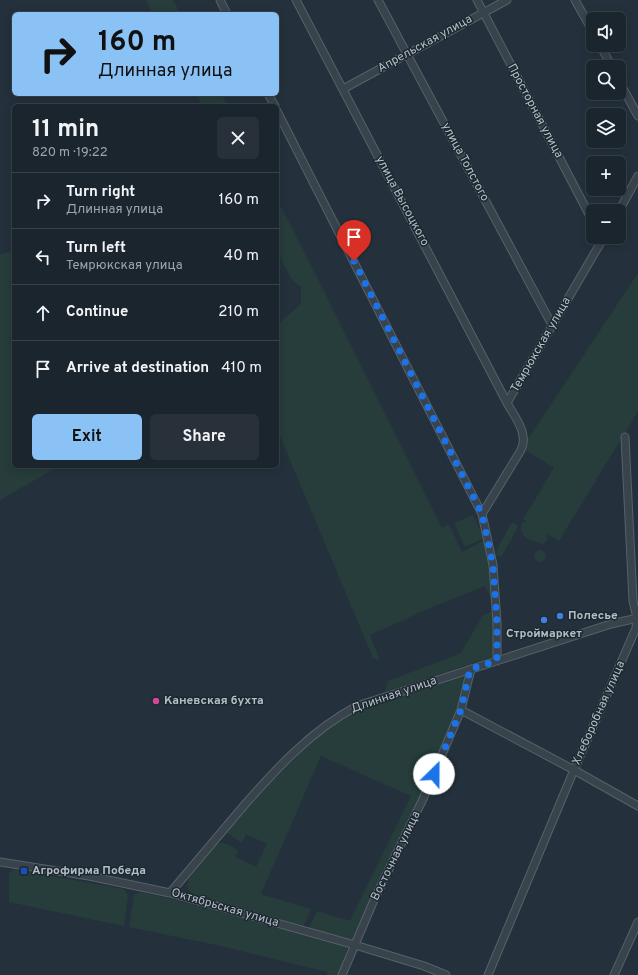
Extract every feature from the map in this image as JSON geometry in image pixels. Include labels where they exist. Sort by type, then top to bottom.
[{"type":"street","points":[[220,0],[226,12]]},
{"type":"street","name":"улица Высоцкого","points":[[296,0],[507,403]]},
{"type":"street","name":"улица Толстого","points":[[378,0],[552,325]]},
{"type":"street","name":"Просторная улица","points":[[477,0],[586,209]]},
{"type":"street","name":"Апрельская улица","points":[[343,89],[507,0]]},
{"type":"street","points":[[576,0],[586,19]]},
{"type":"street","points":[[626,94],[638,116]]},
{"type":"street","points":[[279,115],[482,514],[493,565],[497,623],[497,661]]},
{"type":"street","points":[[623,204],[638,176]]},
{"type":"street","name":"Темрюкская улица","points":[[482,514],[524,443],[523,432],[507,403],[599,244]]},
{"type":"street","name":"Хлеборобная улица","points":[[488,975],[574,770],[634,634],[637,618],[633,601],[625,437]]},
{"type":"street","name":"Длинная улица","points":[[170,893],[257,791],[293,753],[316,732],[357,706],[611,624],[637,618]]},
{"type":"street","name":"Восточная улица","points":[[342,975],[374,900],[423,799],[461,710],[470,669]]},
{"type":"street","points":[[461,710],[638,806]]},
{"type":"street","name":"Октябрьская улица","points":[[0,862],[89,876],[170,893],[355,945],[424,966],[446,975]]},
{"type":"street","points":[[614,975],[638,922]]},
{"type":"green space","points":[[146,0],[173,0],[180,12],[152,12]]},
{"type":"green space","points":[[197,96],[223,96],[227,104],[201,104]]},
{"type":"green space","points":[[279,203],[442,528],[449,524],[462,552],[485,540],[489,561],[492,600],[485,586],[430,608],[370,635],[380,660],[373,658],[279,434],[279,323],[301,304],[301,286],[295,283],[279,256]]},
{"type":"green space","points":[[12,251],[12,468],[56,468],[0,500],[0,255]]},
{"type":"green space","points":[[638,273],[638,411],[559,541],[548,534],[547,541],[543,544],[531,540],[522,533],[521,524],[526,521],[523,519],[554,468],[525,450],[528,439]]},
{"type":"green space","points":[[473,515],[484,538],[465,547],[454,523]]},
{"type":"green space","points":[[511,523],[518,526],[502,556],[498,557],[496,554],[497,550]]},
{"type":"green space","points":[[538,550],[542,550],[546,556],[542,562],[538,562],[534,558],[534,554]]},
{"type":"green space","points":[[493,611],[495,654],[492,657],[384,692],[388,681],[461,653],[483,615]]},
{"type":"green space","points":[[461,674],[466,679],[459,711],[421,799],[355,938],[352,940],[310,929],[309,927],[317,911],[350,921],[411,796],[321,756],[261,894],[311,909],[304,925],[301,927],[199,897],[190,892],[187,886],[189,878],[217,844],[223,843],[231,846],[238,851],[235,857],[256,867],[267,844],[246,834],[242,843],[227,833],[228,830],[288,764],[314,739],[345,716],[356,710]]},
{"type":"green space","points":[[13,869],[27,874],[28,872],[124,889],[128,896],[124,926],[9,902],[9,874]]},
{"type":"green space","points":[[139,892],[172,899],[345,946],[347,951],[338,975],[327,975],[327,972],[221,946],[129,927],[134,895]]},
{"type":"place","name":"Полесье","points":[[560,616]]},
{"type":"place","name":"Строймаркет","points":[[544,620]]},
{"type":"place","name":"Каневская бухта","points":[[156,701]]},
{"type":"place","name":"Агрофирма Победа","points":[[24,871]]},
{"type":"route","points":[[354,261],[482,514],[491,550],[496,602],[498,645],[497,661],[470,669],[461,710],[434,774]]}]
